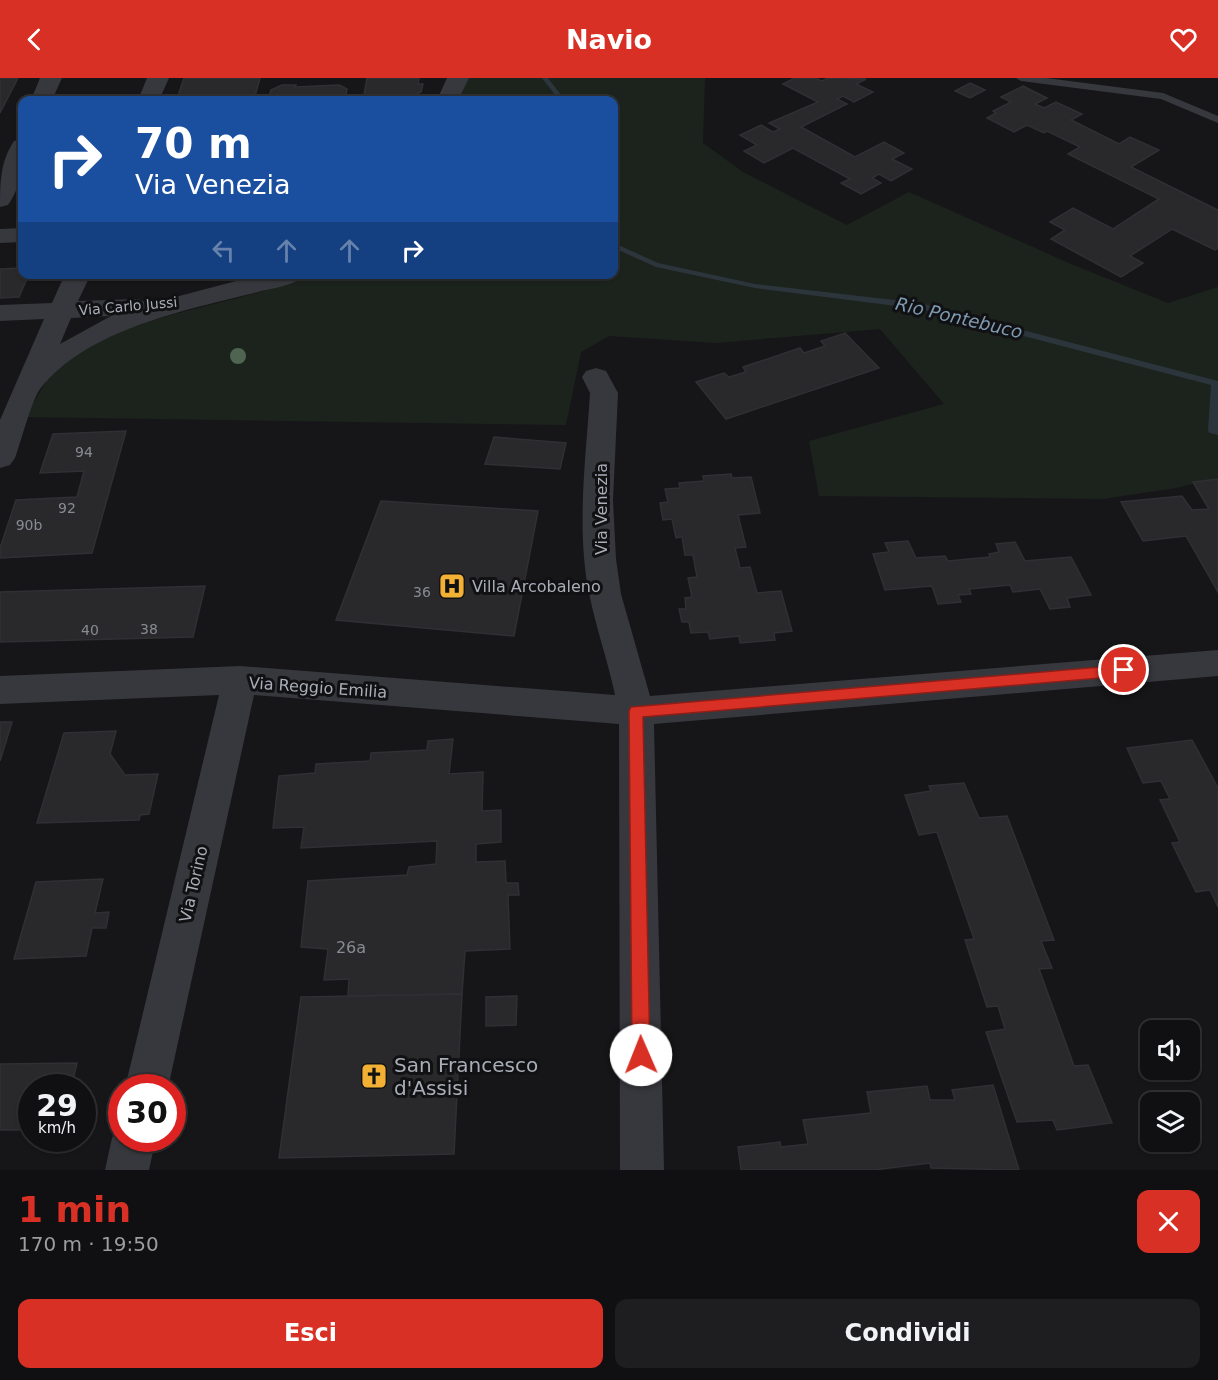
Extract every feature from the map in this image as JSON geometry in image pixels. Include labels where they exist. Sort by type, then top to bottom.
[{"type":"street","points":[[44,96],[51,78]]},
{"type":"street","points":[[151,96],[158,78]]},
{"type":"street","points":[[450,96],[458,78]]},
{"type":"street","points":[[0,200],[18,156]]},
{"type":"street","points":[[0,236],[18,235]]},
{"type":"street","name":"Via Carlo Jussi","points":[[0,458],[27,386],[76,279]]},
{"type":"street","name":"Via Carlo Jussi","points":[[27,386],[70,350],[118,323],[273,279]]},
{"type":"street","name":"Via Carlo Jussi","points":[[62,312],[194,300]]},
{"type":"street","points":[[0,313],[62,312]]},
{"type":"street","name":"Via Venezia","points":[[596,377],[604,393],[598,500],[600,559],[605,594],[622,650],[636,711],[642,1170]]},
{"type":"street","points":[[636,711],[1218,663]]},
{"type":"street","name":"Via Reggio Emilia","points":[[0,690],[240,681],[636,711]]},
{"type":"street","name":"Via Torino","points":[[149,1074],[240,681]]},
{"type":"street","points":[[127,1170],[131,1152]]},
{"type":"lane","points":[[1021,78],[1163,96],[1218,120]]},
{"type":"shaded area","points":[[469,78],[705,78],[703,143],[743,172],[847,225],[909,192],[1071,264],[1168,303],[1218,287],[1218,478],[1176,488],[1103,499],[819,496],[809,441],[944,404],[880,329],[716,343],[609,336],[581,352],[566,425],[25,417],[59,360],[103,336],[171,315],[261,292],[297,279],[618,279],[618,96],[458,96]]},
{"type":"building","points":[[0,78],[18,78],[0,113]]},
{"type":"building","points":[[184,78],[260,78],[255,96],[178,96]]},
{"type":"building","points":[[367,78],[419,78],[418,84],[423,84],[421,92],[413,96],[364,95]]},
{"type":"building","points":[[795,78],[815,78],[822,81],[828,78],[866,79],[856,84],[873,92],[854,102],[843,96],[837,99],[847,104],[801,127],[855,157],[884,142],[904,153],[892,159],[912,169],[891,181],[879,174],[872,178],[881,183],[861,194],[841,183],[850,179],[793,148],[764,163],[744,151],[757,145],[740,135],[761,125],[773,132],[780,129],[769,123],[818,102],[783,84]]},
{"type":"building","points":[[970,83],[985,90],[970,98],[955,91]]},
{"type":"building","points":[[282,85],[296,85],[295,87],[339,85],[347,89],[346,96],[269,96],[271,90]]},
{"type":"building","points":[[1023,86],[1047,98],[1035,104],[1044,108],[1056,102],[1082,114],[1071,120],[1119,144],[1130,137],[1159,150],[1131,167],[1218,210],[1218,248],[1215,250],[1172,229],[1130,256],[1143,263],[1121,277],[1051,239],[1065,230],[1050,222],[1073,208],[1113,229],[1159,199],[1068,154],[1080,147],[1047,131],[1044,133],[1027,125],[1014,132],[987,118],[996,113],[993,111],[1011,102],[1001,97]]},
{"type":"building","points":[[18,268],[18,279],[27,279],[19,297],[0,298],[0,269]]},
{"type":"building","points":[[845,333],[879,368],[726,419],[696,382],[724,373],[729,377],[746,372],[743,367],[800,348],[804,353],[825,346],[821,341]]},
{"type":"building","points":[[126,431],[92,553],[0,558],[0,548],[16,500],[77,497],[84,471],[40,473],[53,434]]},
{"type":"building","points":[[494,437],[566,443],[560,469],[485,464]]},
{"type":"building","points":[[731,474],[732,478],[751,477],[760,513],[738,515],[746,547],[735,548],[740,568],[750,567],[757,593],[781,591],[792,631],[774,633],[775,640],[740,643],[739,636],[710,639],[708,632],[691,633],[689,622],[682,622],[679,609],[686,609],[685,598],[692,597],[688,578],[697,577],[693,555],[685,555],[682,537],[676,538],[672,519],[663,520],[660,503],[668,502],[665,489],[680,488],[679,483],[704,481],[703,476]]},
{"type":"building","points":[[1218,479],[1218,592],[1186,536],[1143,541],[1121,502],[1182,496],[1192,510],[1209,509],[1193,482]]},
{"type":"building","points":[[381,501],[538,511],[514,636],[336,620]]},
{"type":"building","points":[[908,541],[916,558],[945,556],[948,561],[990,557],[989,554],[999,552],[996,544],[1015,542],[1025,561],[1071,557],[1091,595],[1067,598],[1070,607],[1050,609],[1040,589],[1013,592],[1010,585],[969,589],[971,594],[958,595],[961,602],[938,604],[932,586],[885,590],[873,554],[889,552],[885,543]]},
{"type":"building","points":[[205,586],[193,637],[0,642],[0,592]]},
{"type":"building","points":[[0,722],[12,722],[0,761]]},
{"type":"building","points":[[116,731],[110,754],[125,775],[158,774],[149,814],[140,815],[139,820],[37,823],[64,733]]},
{"type":"building","points":[[453,739],[449,774],[483,772],[482,811],[501,810],[501,842],[476,844],[476,862],[505,861],[506,883],[518,883],[519,895],[508,895],[510,949],[465,951],[462,994],[348,996],[349,979],[324,980],[328,949],[301,947],[308,881],[407,875],[409,867],[436,864],[437,841],[301,848],[304,827],[273,828],[279,776],[315,773],[316,764],[370,761],[371,753],[427,750],[428,741]]},
{"type":"building","points":[[1192,740],[1218,788],[1218,907],[1210,890],[1196,892],[1172,843],[1180,842],[1160,800],[1170,799],[1161,781],[1143,783],[1127,748]]},
{"type":"building","points":[[964,783],[979,818],[1007,816],[1054,940],[1041,941],[1052,968],[1039,969],[1074,1066],[1088,1065],[1112,1123],[1057,1130],[1053,1120],[1017,1122],[986,1032],[1005,1029],[998,1006],[987,1007],[965,940],[974,939],[937,832],[919,835],[905,795],[931,791],[929,786]]},
{"type":"building","points":[[103,879],[95,913],[109,912],[106,928],[92,928],[86,956],[14,959],[36,882]]},
{"type":"building","name":"San Francesco d'Assisi","points":[[462,994],[454,1154],[279,1158],[301,997]]},
{"type":"building","points":[[517,996],[516,1025],[486,1026],[486,997]]},
{"type":"building","points":[[77,1063],[74,1074],[18,1074],[18,1130],[0,1130],[0,1064]]},
{"type":"building","points":[[993,1085],[1019,1170],[931,1168],[930,1163],[873,1170],[741,1170],[738,1147],[780,1142],[781,1147],[808,1144],[803,1120],[871,1113],[867,1092],[927,1086],[930,1100],[955,1100],[952,1090]]},
{"type":"waterway","name":"Rio Pontebuco","points":[[545,78],[559,96]]},
{"type":"waterway","name":"Rio Pontebuco","points":[[618,247],[656,265],[755,286],[920,306],[1216,383],[1213,431],[1218,432]]},
{"type":"place","name":"Villa Arcobaleno","points":[[452,586]]},
{"type":"place","name":"San Francesco d'Assisi","points":[[374,1076]]},
{"type":"route","points":[[641,1055],[636,711],[1124,670]]}]
